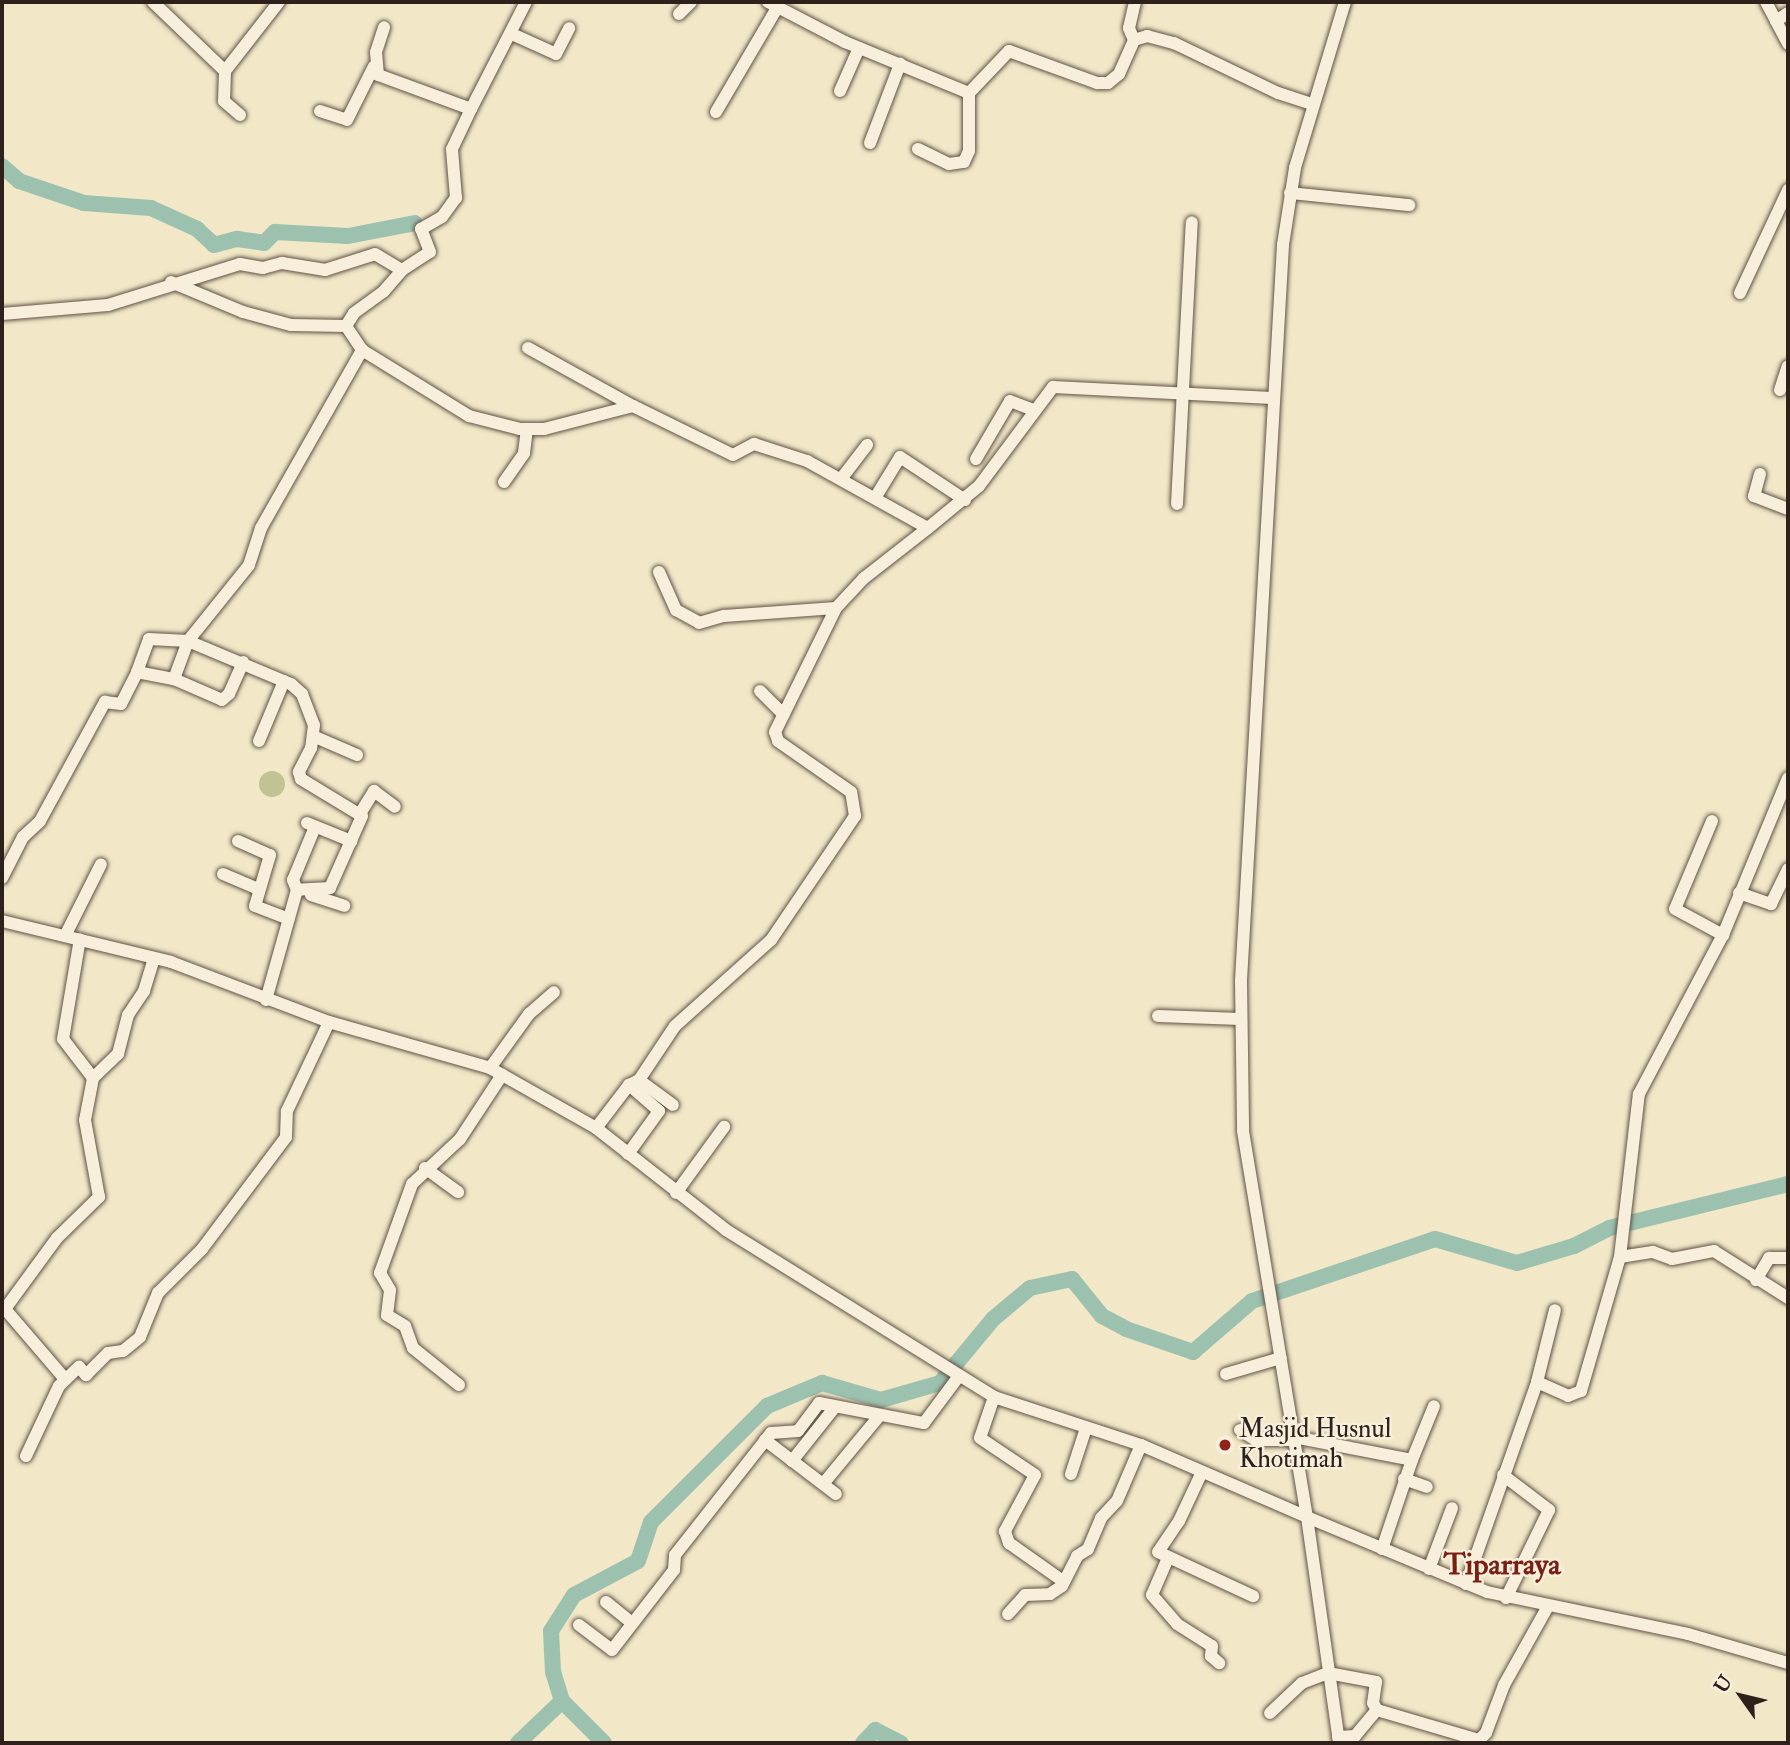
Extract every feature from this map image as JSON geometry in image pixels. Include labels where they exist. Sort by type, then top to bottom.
[{"type":"street","points":[[153,2],[225,71]]},
{"type":"street","points":[[240,115],[224,101],[225,71],[279,2]]},
{"type":"street","points":[[346,326],[349,317],[384,291],[402,270],[430,252],[421,229],[442,217],[456,198],[452,149],[526,2]]},
{"type":"street","points":[[679,13],[691,2]]},
{"type":"street","points":[[918,149],[949,164],[964,162],[969,151],[969,93],[1009,51],[1097,83],[1108,83],[1119,75],[1134,40],[1129,29],[1135,2]]},
{"type":"street","points":[[1345,2],[1312,104],[1290,193],[1272,398],[1241,1020],[1243,1131],[1307,1517],[1338,1740],[1355,1736],[1377,1710]]},
{"type":"street","points":[[1766,2],[1788,44]]},
{"type":"street","points":[[716,112],[773,5],[859,48],[969,93]]},
{"type":"street","points":[[1776,21],[1788,13]]},
{"type":"street","points":[[320,111],[347,120],[362,83],[374,66],[384,27]]},
{"type":"street","points":[[512,34],[556,54],[569,29]]},
{"type":"street","points":[[1134,40],[1147,36],[1174,43],[1278,93],[1312,104]]},
{"type":"street","points":[[840,91],[859,48]]},
{"type":"street","points":[[870,144],[900,64]]},
{"type":"street","points":[[374,66],[385,81],[471,109]]},
{"type":"street","points":[[1740,293],[1788,190]]},
{"type":"street","points":[[1290,193],[1409,205]]},
{"type":"street","points":[[1177,504],[1192,222]]},
{"type":"street","points":[[2,314],[100,307],[171,282],[240,264],[256,268],[278,263],[306,270],[341,268],[374,254],[402,270]]},
{"type":"street","points":[[171,282],[243,313],[291,324],[346,326]]},
{"type":"street","points":[[346,326],[362,350],[469,416],[527,429],[544,429],[633,406]]},
{"type":"street","points":[[528,348],[716,450],[737,455],[757,444],[807,461],[928,527]]},
{"type":"street","points":[[174,680],[188,641],[249,565],[261,528],[362,350]]},
{"type":"street","points":[[1780,390],[1788,366]]},
{"type":"street","points":[[596,1128],[675,1026],[698,1001],[771,940],[855,816],[854,798],[843,783],[778,741],[775,732],[836,608],[864,578],[965,500],[1034,410],[1058,385],[1272,398]]},
{"type":"street","points":[[976,459],[1010,401],[1034,410]]},
{"type":"street","points":[[504,482],[524,453],[527,429]]},
{"type":"street","points":[[841,480],[867,445]]},
{"type":"street","points":[[875,498],[900,457],[965,500]]},
{"type":"street","points":[[1760,474],[1754,496],[1788,509]]},
{"type":"street","points":[[659,572],[676,610],[699,623],[724,616],[836,608]]},
{"type":"street","points":[[2,878],[23,838],[40,821],[105,702],[124,702],[149,639],[188,641],[284,681],[307,703],[313,736],[299,772],[301,779],[361,812]]},
{"type":"street","points":[[137,672],[174,680],[222,700],[229,694],[243,662]]},
{"type":"street","points":[[259,741],[284,681]]},
{"type":"street","points":[[760,691],[783,714]]},
{"type":"street","points":[[313,736],[357,755]]},
{"type":"street","points":[[1537,1382],[1568,1396],[1581,1391],[1620,1256],[1639,1094],[1723,935],[1788,778]]},
{"type":"street","points":[[297,890],[330,888],[361,812],[374,791],[395,807]]},
{"type":"street","points":[[1712,821],[1675,909],[1723,935]]},
{"type":"street","points":[[265,1000],[297,890],[293,880],[311,825],[351,841]]},
{"type":"street","points":[[238,841],[270,855],[255,906],[289,919]]},
{"type":"street","points":[[65,936],[101,864]]},
{"type":"street","points":[[1739,893],[1771,904],[1788,869]]},
{"type":"street","points":[[223,874],[259,889]]},
{"type":"street","points":[[297,890],[344,905]]},
{"type":"street","points":[[2,936],[4,922],[154,958],[329,1022],[490,1068],[596,1128],[726,1230],[994,1397],[1141,1445],[1429,1569],[1506,1598],[1688,1634],[1788,1663]]},
{"type":"street","points":[[80,939],[63,1039],[93,1078]]},
{"type":"street","points":[[65,1379],[5,1309],[57,1238],[99,1197],[85,1120],[93,1078],[118,1054],[129,1012],[144,992],[154,958]]},
{"type":"street","points":[[490,1068],[529,1014],[554,992]]},
{"type":"street","points":[[1158,1016],[1241,1020]]},
{"type":"street","points":[[26,1456],[65,1379],[79,1367],[86,1375],[108,1353],[123,1351],[140,1337],[158,1293],[202,1249],[286,1137],[287,1111],[329,1022]]},
{"type":"street","points":[[459,1385],[413,1348],[405,1326],[387,1315],[390,1290],[380,1275],[412,1184],[425,1168],[460,1139],[502,1075]]},
{"type":"street","points":[[634,1082],[673,1105]]},
{"type":"street","points":[[628,1154],[659,1111],[634,1082]]},
{"type":"street","points":[[676,1193],[723,1127]]},
{"type":"street","points":[[425,1168],[458,1192]]},
{"type":"street","points":[[1620,1256],[1653,1252],[1672,1259],[1714,1251],[1727,1256],[1756,1280],[1788,1298]]},
{"type":"street","points":[[1756,1280],[1769,1258],[1788,1258]]},
{"type":"street","points":[[1466,1584],[1537,1382],[1555,1310]]},
{"type":"street","points":[[1226,1374],[1282,1358]]},
{"type":"street","points":[[579,1625],[612,1650],[674,1570],[675,1555],[771,1433],[798,1432],[819,1403],[923,1423],[957,1375]]},
{"type":"street","points":[[994,1397],[980,1438],[1035,1475],[1005,1531],[1009,1543],[1064,1582]]},
{"type":"street","points":[[1382,1549],[1404,1479],[1434,1406]]},
{"type":"street","points":[[792,1461],[835,1407]]},
{"type":"street","points":[[823,1484],[880,1415]]},
{"type":"street","points":[[1071,1474],[1086,1428]]},
{"type":"street","points":[[1240,1430],[1256,1440],[1294,1439],[1412,1460]]},
{"type":"street","points":[[765,1440],[836,1494]]},
{"type":"street","points":[[1008,1614],[1025,1595],[1050,1594],[1064,1582],[1077,1556],[1088,1549],[1101,1518],[1117,1500],[1141,1445]]},
{"type":"street","points":[[1202,1472],[1180,1521],[1157,1550],[1168,1558],[1253,1596]]},
{"type":"street","points":[[1503,1475],[1549,1510],[1506,1598]]},
{"type":"street","points":[[1404,1479],[1427,1487]]},
{"type":"street","points":[[1429,1569],[1452,1508]]},
{"type":"street","points":[[1168,1558],[1152,1595],[1177,1624],[1212,1646],[1210,1656],[1219,1663]]},
{"type":"street","points":[[606,1602],[632,1623]]},
{"type":"street","points":[[1270,1713],[1303,1683],[1328,1673],[1376,1682],[1373,1703],[1377,1710],[1474,1740],[1484,1738],[1504,1685],[1548,1608]]},
{"type":"green space","points":[[272,771],[281,775],[285,784],[281,793],[272,797],[263,793],[259,784],[263,775]]},
{"type":"waterway","points":[[2,166],[19,181],[84,203],[151,208],[197,229],[214,245],[237,239],[264,243],[275,232],[348,236],[415,223]]},
{"type":"waterway","points":[[604,1743],[562,1701],[553,1672],[551,1631],[574,1595],[638,1561],[651,1522],[767,1406],[822,1383],[881,1400],[940,1383],[993,1319],[1030,1288],[1072,1279],[1102,1316],[1126,1329],[1193,1352],[1252,1301],[1435,1239],[1517,1263],[1574,1246],[1609,1228],[1788,1184]]},
{"type":"waterway","points":[[518,1743],[562,1701]]},
{"type":"waterway","points":[[863,1743],[875,1730],[901,1743]]},
{"type":"place","name":"Masjid Husnul Khotimah","points":[[1225,1445]]},
{"type":"district","name":"Tiparraya","points":[[1502,1565]]}]
